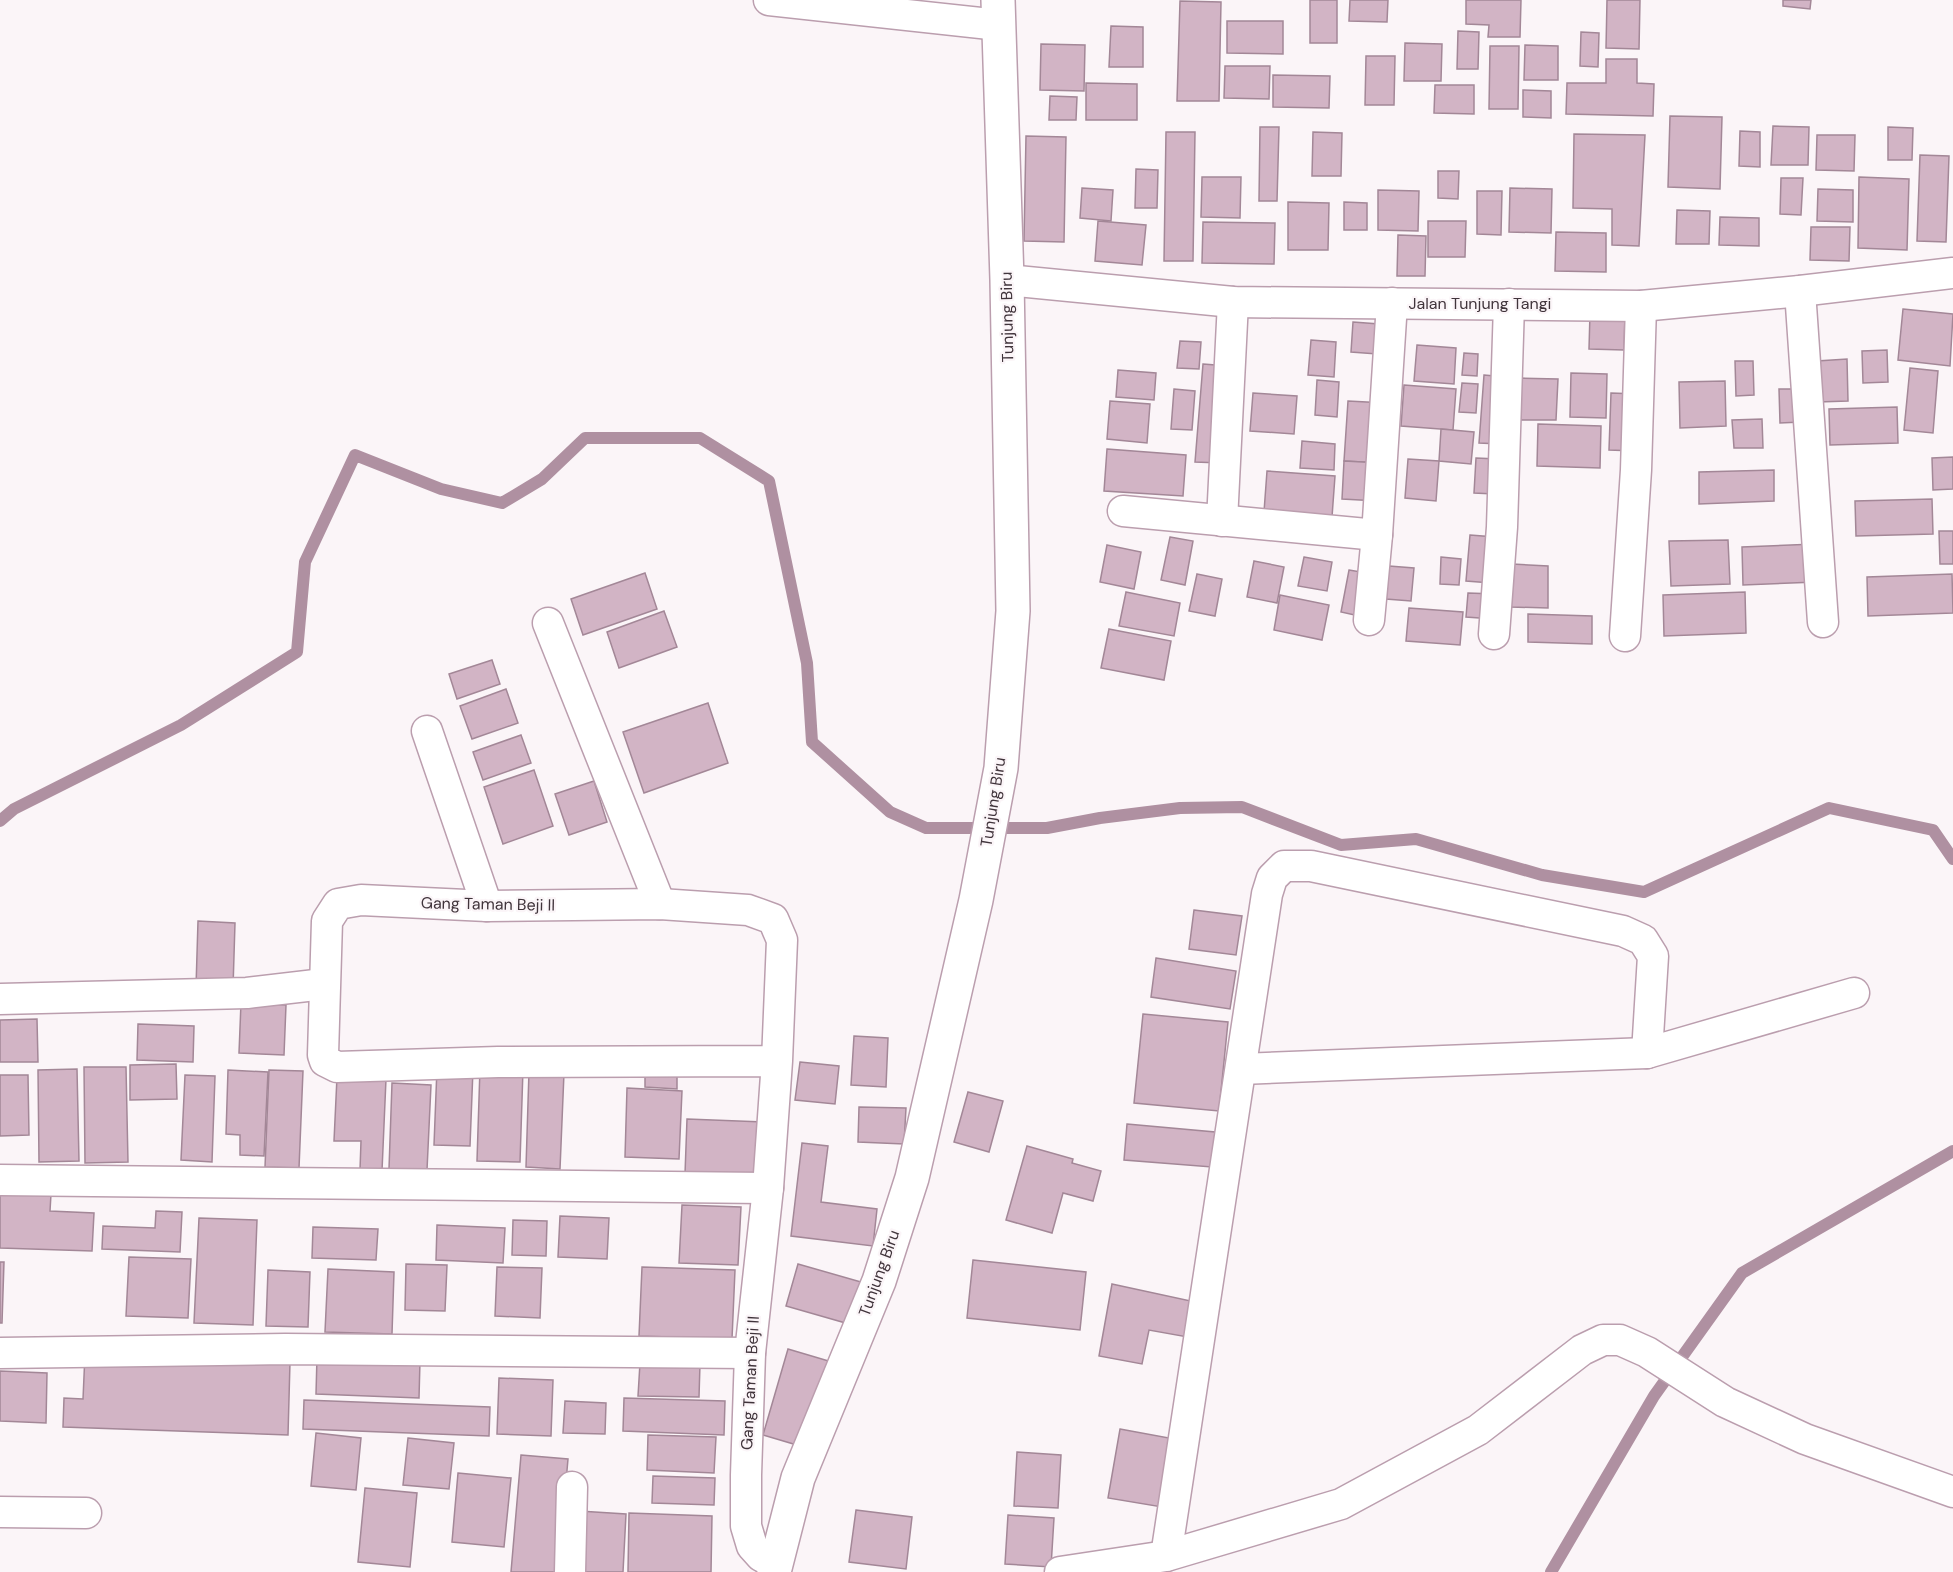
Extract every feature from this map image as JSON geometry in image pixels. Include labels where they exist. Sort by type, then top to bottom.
[{"type":"street","points":[[769,0],[998,13]]},
{"type":"street","name":"Tunjung Biru","points":[[775,1568],[798,1478],[879,1281],[912,1178],[982,870],[1001,768],[1013,611],[1007,280],[998,13]]},
{"type":"street","name":"Jalan Tunjung Tangi","points":[[1007,280],[1233,302],[1641,306],[1800,291],[1953,273]]},
{"type":"street","points":[[1800,291],[1823,622]]},
{"type":"street","points":[[1222,521],[1233,302]]},
{"type":"street","points":[[1369,620],[1377,535],[1392,303]]},
{"type":"street","points":[[1494,634],[1502,527],[1509,304]]},
{"type":"street","points":[[1625,636],[1636,470],[1641,306]]},
{"type":"street","points":[[1123,511],[1377,535]]},
{"type":"street","points":[[548,623],[660,904]]},
{"type":"street","points":[[427,731],[487,906]]},
{"type":"street","points":[[1166,1556],[1267,894],[1272,878],[1284,866],[1295,864],[1623,931],[1643,940],[1653,956],[1647,1053]]},
{"type":"street","name":"Gang Taman Beji II","points":[[324,984],[326,927],[331,912],[338,904],[362,900],[487,906],[660,904],[748,910],[773,919],[782,940],[777,1061],[768,1188],[750,1353],[746,1430],[746,1526],[752,1546],[775,1568]]},
{"type":"street","points":[[0,999],[247,993],[324,984],[323,1055],[325,1061],[337,1067],[498,1062],[777,1061]]},
{"type":"street","points":[[1241,1069],[1647,1053],[1854,993]]},
{"type":"street","points":[[0,1180],[768,1188]]},
{"type":"street","points":[[1060,1572],[1166,1556],[1341,1504],[1478,1430],[1582,1350],[1603,1340],[1620,1340],[1647,1352],[1725,1401],[1805,1439],[1953,1492]]},
{"type":"street","points":[[0,1353],[285,1349],[750,1353]]},
{"type":"street","points":[[570,1572],[572,1487]]},
{"type":"street","points":[[0,1512],[86,1513]]},
{"type":"building","points":[[1310,0],[1337,0],[1337,43],[1310,43]]},
{"type":"building","points":[[1350,0],[1388,0],[1387,22],[1349,21]]},
{"type":"building","points":[[1466,0],[1521,0],[1520,37],[1488,37],[1489,25],[1466,24]]},
{"type":"building","points":[[1607,0],[1640,0],[1639,49],[1606,48]]},
{"type":"building","points":[[1783,0],[1811,0],[1810,9],[1783,6]]},
{"type":"building","points":[[1180,1],[1221,2],[1219,101],[1177,101]]},
{"type":"building","points":[[1227,21],[1283,21],[1283,54],[1227,53]]},
{"type":"building","points":[[1111,26],[1143,27],[1143,67],[1109,67]]},
{"type":"building","points":[[1458,31],[1479,32],[1478,69],[1457,69]]},
{"type":"building","points":[[1581,32],[1599,33],[1598,67],[1580,66]]},
{"type":"building","points":[[1405,43],[1442,44],[1441,81],[1404,81]]},
{"type":"building","points":[[1041,44],[1085,45],[1084,91],[1040,90]]},
{"type":"building","points":[[1525,45],[1558,46],[1558,80],[1524,80]]},
{"type":"building","points":[[1490,46],[1519,46],[1518,109],[1489,109]]},
{"type":"building","points":[[1366,56],[1395,56],[1394,105],[1365,105]]},
{"type":"building","points":[[1606,59],[1637,59],[1637,83],[1654,84],[1653,116],[1566,114],[1567,83],[1606,83]]},
{"type":"building","points":[[1225,66],[1270,66],[1269,99],[1224,98]]},
{"type":"building","points":[[1273,75],[1330,76],[1329,108],[1273,107]]},
{"type":"building","points":[[1086,83],[1137,84],[1137,120],[1086,120]]},
{"type":"building","points":[[1435,85],[1474,85],[1474,114],[1434,113]]},
{"type":"building","points":[[1523,90],[1551,91],[1551,118],[1523,117]]},
{"type":"building","points":[[1050,96],[1077,97],[1076,120],[1049,120]]},
{"type":"building","points":[[1670,116],[1722,117],[1720,189],[1668,187]]},
{"type":"building","points":[[1773,126],[1809,127],[1808,165],[1771,165]]},
{"type":"building","points":[[1260,127],[1279,127],[1277,201],[1259,201]]},
{"type":"building","points":[[1888,127],[1913,128],[1912,160],[1888,160]]},
{"type":"building","points":[[1740,131],[1760,132],[1760,167],[1739,166]]},
{"type":"building","points":[[1166,132],[1195,132],[1193,261],[1164,261]]},
{"type":"building","points":[[1313,132],[1342,133],[1341,176],[1312,176]]},
{"type":"building","points":[[1574,134],[1645,135],[1639,246],[1612,245],[1612,209],[1573,208]]},
{"type":"building","points":[[1817,135],[1855,135],[1854,171],[1816,170]]},
{"type":"building","points":[[1026,136],[1066,137],[1064,242],[1024,241]]},
{"type":"building","points":[[1920,155],[1949,156],[1946,242],[1917,241]]},
{"type":"building","points":[[1136,169],[1158,170],[1157,208],[1135,208]]},
{"type":"building","points":[[1438,171],[1459,171],[1458,199],[1438,198]]},
{"type":"building","points":[[1202,177],[1241,177],[1240,218],[1201,217]]},
{"type":"building","points":[[1859,177],[1909,179],[1907,250],[1858,248]]},
{"type":"building","points":[[1781,178],[1803,178],[1801,215],[1780,214]]},
{"type":"building","points":[[1082,188],[1113,190],[1111,221],[1080,218]]},
{"type":"building","points":[[1510,188],[1552,189],[1551,233],[1509,232]]},
{"type":"building","points":[[1818,189],[1853,190],[1853,222],[1817,221]]},
{"type":"building","points":[[1378,190],[1419,191],[1418,231],[1378,230]]},
{"type":"building","points":[[1477,191],[1502,191],[1501,235],[1477,234]]},
{"type":"building","points":[[1288,202],[1329,203],[1328,250],[1288,250]]},
{"type":"building","points":[[1344,202],[1367,203],[1367,230],[1344,230]]},
{"type":"building","points":[[1677,210],[1710,211],[1709,244],[1676,244]]},
{"type":"building","points":[[1720,217],[1759,218],[1759,246],[1719,245]]},
{"type":"building","points":[[1098,221],[1146,225],[1142,265],[1095,261]]},
{"type":"building","points":[[1428,221],[1466,221],[1465,257],[1428,257]]},
{"type":"building","points":[[1203,222],[1275,223],[1274,264],[1202,263]]},
{"type":"building","points":[[1811,227],[1850,227],[1849,261],[1810,260]]},
{"type":"building","points":[[1556,232],[1606,233],[1606,272],[1555,271]]},
{"type":"building","points":[[1398,235],[1426,236],[1425,276],[1397,276]]},
{"type":"building","points":[[1903,309],[1953,314],[1950,366],[1898,360]]},
{"type":"building","points":[[1590,313],[1625,314],[1624,350],[1589,349]]},
{"type":"building","points":[[1353,322],[1379,324],[1377,354],[1351,352]]},
{"type":"building","points":[[1311,340],[1336,342],[1334,377],[1308,375]]},
{"type":"building","points":[[1180,341],[1201,342],[1199,369],[1177,368]]},
{"type":"building","points":[[1417,345],[1456,348],[1454,384],[1414,381]]},
{"type":"building","points":[[1887,350],[1888,382],[1863,383],[1862,351]]},
{"type":"building","points":[[1464,353],[1478,354],[1477,376],[1462,375]]},
{"type":"building","points":[[1847,359],[1848,401],[1818,402],[1817,361]]},
{"type":"building","points":[[1735,361],[1753,361],[1754,395],[1736,396]]},
{"type":"building","points":[[1203,364],[1228,366],[1221,463],[1195,462]]},
{"type":"building","points":[[1910,368],[1938,371],[1933,433],[1904,430]]},
{"type":"building","points":[[1118,370],[1156,373],[1154,400],[1116,397]]},
{"type":"building","points":[[1571,373],[1607,374],[1606,418],[1570,417]]},
{"type":"building","points":[[1484,375],[1505,377],[1500,444],[1479,443]]},
{"type":"building","points":[[1519,378],[1558,379],[1556,420],[1518,420]]},
{"type":"building","points":[[1317,380],[1339,382],[1337,417],[1315,415]]},
{"type":"building","points":[[1725,381],[1726,426],[1680,428],[1679,382]]},
{"type":"building","points":[[1462,383],[1478,384],[1476,413],[1459,412]]},
{"type":"building","points":[[1404,385],[1456,389],[1453,430],[1401,426]]},
{"type":"building","points":[[1174,389],[1195,391],[1192,430],[1171,429]]},
{"type":"building","points":[[1779,389],[1800,389],[1801,422],[1780,423]]},
{"type":"building","points":[[1253,393],[1297,396],[1294,434],[1250,431]]},
{"type":"building","points":[[1611,393],[1637,394],[1635,451],[1609,450]]},
{"type":"building","points":[[1110,401],[1150,404],[1147,443],[1107,439]]},
{"type":"building","points":[[1348,401],[1385,403],[1381,463],[1344,461]]},
{"type":"building","points":[[1897,407],[1898,443],[1830,445],[1829,409]]},
{"type":"building","points":[[1762,419],[1763,448],[1734,448],[1732,420]]},
{"type":"building","points":[[1538,424],[1601,426],[1600,468],[1537,466]]},
{"type":"building","points":[[1441,429],[1474,432],[1471,464],[1439,461]]},
{"type":"building","points":[[1302,441],[1335,444],[1334,470],[1300,468]]},
{"type":"building","points":[[1107,449],[1186,455],[1183,496],[1104,491]]},
{"type":"building","points":[[1953,457],[1953,489],[1933,490],[1932,458]]},
{"type":"building","points":[[1476,458],[1497,459],[1494,494],[1474,493]]},
{"type":"building","points":[[1408,459],[1439,461],[1436,501],[1405,498]]},
{"type":"building","points":[[1344,461],[1381,463],[1378,501],[1342,499]]},
{"type":"building","points":[[1774,470],[1774,501],[1699,504],[1699,472]]},
{"type":"building","points":[[1267,471],[1335,476],[1332,517],[1264,512]]},
{"type":"building","points":[[1932,499],[1933,534],[1856,536],[1855,501]]},
{"type":"building","points":[[1939,531],[1953,531],[1953,564],[1940,564]]},
{"type":"building","points":[[1470,535],[1495,537],[1491,583],[1466,581]]},
{"type":"building","points":[[1170,537],[1193,541],[1185,585],[1161,580]]},
{"type":"building","points":[[1728,540],[1730,584],[1671,586],[1669,541]]},
{"type":"building","points":[[1815,544],[1816,582],[1743,585],[1742,547]]},
{"type":"building","points":[[1107,545],[1141,552],[1134,589],[1100,582]]},
{"type":"building","points":[[1304,557],[1332,562],[1327,591],[1298,586]]},
{"type":"building","points":[[1441,557],[1461,559],[1459,585],[1440,584]]},
{"type":"building","points":[[1254,561],[1284,567],[1277,603],[1247,597]]},
{"type":"building","points":[[1512,564],[1548,566],[1548,608],[1511,607]]},
{"type":"building","points":[[1389,566],[1414,568],[1411,601],[1386,599]]},
{"type":"building","points":[[1349,570],[1373,574],[1364,617],[1341,612]]},
{"type":"building","points":[[645,573],[657,609],[583,635],[571,599]]},
{"type":"building","points":[[1197,574],[1222,579],[1215,616],[1189,611]]},
{"type":"building","points":[[1952,574],[1953,613],[1868,616],[1867,577]]},
{"type":"building","points":[[1126,592],[1180,603],[1174,636],[1119,626]]},
{"type":"building","points":[[1745,592],[1746,633],[1664,636],[1663,595]]},
{"type":"building","points":[[1468,593],[1495,594],[1493,619],[1466,617]]},
{"type":"building","points":[[1280,595],[1329,605],[1322,640],[1274,630]]},
{"type":"building","points":[[1409,608],[1463,612],[1460,645],[1406,641]]},
{"type":"building","points":[[664,611],[677,647],[619,668],[607,632]]},
{"type":"building","points":[[1528,614],[1592,616],[1592,644],[1528,642]]},
{"type":"building","points":[[1109,629],[1171,641],[1164,680],[1101,668]]},
{"type":"building","points":[[492,660],[500,684],[457,699],[449,674]]},
{"type":"building","points":[[506,689],[518,723],[472,739],[460,706]]},
{"type":"building","points":[[708,703],[728,763],[644,793],[623,732]]},
{"type":"building","points":[[521,735],[531,763],[483,780],[473,752]]},
{"type":"building","points":[[534,770],[553,826],[503,844],[484,787]]},
{"type":"building","points":[[594,781],[607,822],[569,835],[555,794]]},
{"type":"building","points":[[1194,910],[1242,916],[1236,955],[1189,949]]},
{"type":"building","points":[[198,921],[235,923],[233,988],[196,987]]},
{"type":"building","points":[[1156,958],[1236,971],[1230,1009],[1151,997]]},
{"type":"building","points":[[241,1003],[286,1005],[284,1055],[239,1053]]},
{"type":"building","points":[[1143,1014],[1228,1022],[1219,1111],[1134,1103]]},
{"type":"building","points":[[37,1019],[38,1062],[0,1062],[0,1020]]},
{"type":"building","points":[[138,1024],[194,1026],[193,1062],[137,1060]]},
{"type":"building","points":[[854,1036],[888,1038],[886,1087],[851,1085]]},
{"type":"building","points":[[800,1062],[839,1066],[835,1104],[795,1100]]},
{"type":"building","points":[[176,1064],[177,1099],[130,1100],[130,1065]]},
{"type":"building","points":[[645,1066],[677,1068],[677,1089],[645,1087]]},
{"type":"building","points":[[84,1067],[126,1067],[128,1162],[85,1163]]},
{"type":"building","points":[[437,1068],[473,1069],[470,1146],[434,1145]]},
{"type":"building","points":[[480,1068],[523,1069],[520,1162],[477,1161]]},
{"type":"building","points":[[77,1069],[79,1161],[39,1162],[38,1070]]},
{"type":"building","points":[[228,1070],[268,1072],[264,1156],[240,1155],[240,1135],[226,1134]]},
{"type":"building","points":[[269,1070],[303,1071],[299,1168],[265,1167]]},
{"type":"building","points":[[529,1071],[564,1073],[560,1169],[526,1167]]},
{"type":"building","points":[[0,1075],[28,1075],[29,1135],[0,1136]]},
{"type":"building","points":[[185,1075],[215,1076],[212,1162],[181,1160]]},
{"type":"building","points":[[337,1077],[386,1079],[382,1171],[360,1170],[361,1141],[334,1141]]},
{"type":"building","points":[[392,1083],[431,1085],[427,1170],[389,1169]]},
{"type":"building","points":[[627,1088],[682,1091],[679,1159],[625,1157]]},
{"type":"building","points":[[968,1092],[1003,1101],[989,1152],[954,1142]]},
{"type":"building","points":[[859,1107],[906,1108],[904,1144],[858,1142]]},
{"type":"building","points":[[687,1119],[765,1122],[763,1177],[685,1174]]},
{"type":"building","points":[[1127,1124],[1215,1132],[1212,1167],[1124,1160]]},
{"type":"building","points":[[802,1143],[828,1146],[821,1202],[877,1209],[873,1246],[791,1236]]},
{"type":"building","points":[[1027,1146],[1073,1159],[1072,1163],[1101,1171],[1093,1201],[1063,1193],[1052,1233],[1006,1220]]},
{"type":"building","points":[[0,1192],[51,1194],[50,1211],[94,1213],[92,1251],[0,1248]]},
{"type":"building","points":[[682,1205],[741,1207],[738,1265],[679,1263]]},
{"type":"building","points":[[156,1211],[182,1212],[180,1252],[102,1249],[103,1226],[155,1228]]},
{"type":"building","points":[[560,1216],[609,1218],[607,1259],[558,1257]]},
{"type":"building","points":[[199,1218],[257,1220],[253,1325],[194,1323]]},
{"type":"building","points":[[513,1220],[547,1221],[546,1256],[512,1255]]},
{"type":"building","points":[[437,1225],[505,1228],[503,1263],[436,1260]]},
{"type":"building","points":[[313,1227],[378,1229],[376,1260],[312,1258]]},
{"type":"building","points":[[129,1257],[191,1259],[188,1318],[126,1316]]},
{"type":"building","points":[[973,1260],[1086,1272],[1080,1330],[967,1318]]},
{"type":"building","points":[[0,1262],[4,1262],[2,1323],[0,1323]]},
{"type":"building","points":[[406,1264],[447,1265],[445,1311],[405,1310]]},
{"type":"building","points":[[798,1264],[868,1284],[856,1326],[786,1306]]},
{"type":"building","points":[[497,1267],[542,1268],[540,1318],[495,1316]]},
{"type":"building","points":[[642,1267],[735,1270],[732,1339],[639,1336]]},
{"type":"building","points":[[328,1269],[394,1272],[392,1334],[325,1332]]},
{"type":"building","points":[[268,1270],[310,1272],[308,1327],[266,1326]]},
{"type":"building","points":[[1112,1284],[1200,1303],[1193,1338],[1149,1330],[1142,1364],[1099,1356]]},
{"type":"building","points":[[788,1349],[832,1362],[807,1448],[763,1435]]},
{"type":"building","points":[[85,1354],[290,1362],[288,1435],[63,1427],[64,1398],[83,1399]]},
{"type":"building","points":[[317,1357],[420,1361],[419,1398],[316,1394]]},
{"type":"building","points":[[640,1363],[700,1364],[699,1397],[638,1396]]},
{"type":"building","points":[[0,1371],[47,1373],[46,1423],[0,1421]]},
{"type":"building","points":[[499,1378],[553,1380],[551,1436],[497,1434]]},
{"type":"building","points":[[624,1398],[725,1401],[724,1435],[623,1431]]},
{"type":"building","points":[[304,1400],[490,1407],[489,1436],[303,1429]]},
{"type":"building","points":[[565,1401],[606,1403],[605,1434],[563,1433]]},
{"type":"building","points":[[1120,1429],[1180,1440],[1168,1508],[1108,1498]]},
{"type":"building","points":[[316,1433],[361,1438],[356,1490],[311,1486]]},
{"type":"building","points":[[648,1435],[716,1437],[714,1473],[647,1470]]},
{"type":"building","points":[[408,1438],[454,1443],[449,1489],[403,1485]]},
{"type":"building","points":[[1017,1452],[1061,1455],[1058,1508],[1014,1506]]},
{"type":"building","points":[[521,1455],[568,1459],[558,1572],[511,1572]]},
{"type":"building","points":[[458,1473],[511,1478],[504,1547],[452,1542]]},
{"type":"building","points":[[653,1476],[715,1478],[714,1505],[652,1503]]},
{"type":"building","points":[[365,1488],[417,1493],[410,1567],[358,1562]]},
{"type":"building","points":[[856,1510],[912,1517],[906,1569],[849,1562]]},
{"type":"building","points":[[579,1511],[626,1514],[623,1572],[575,1572]]},
{"type":"building","points":[[629,1513],[712,1516],[711,1572],[628,1572]]},
{"type":"building","points":[[1008,1515],[1054,1518],[1051,1567],[1005,1564]]},
{"type":"waterway","points":[[0,821],[14,809],[181,725],[297,652],[305,562],[355,455],[441,489],[502,503],[542,479],[585,438],[700,438],[769,481],[807,663],[812,742],[890,812],[926,828],[1047,828],[1100,818],[1180,808],[1242,807],[1341,845],[1416,839],[1542,875],[1644,892],[1829,808],[1933,830],[1953,859]]},
{"type":"waterway","points":[[1551,1572],[1654,1396],[1742,1273],[1953,1151]]}]
